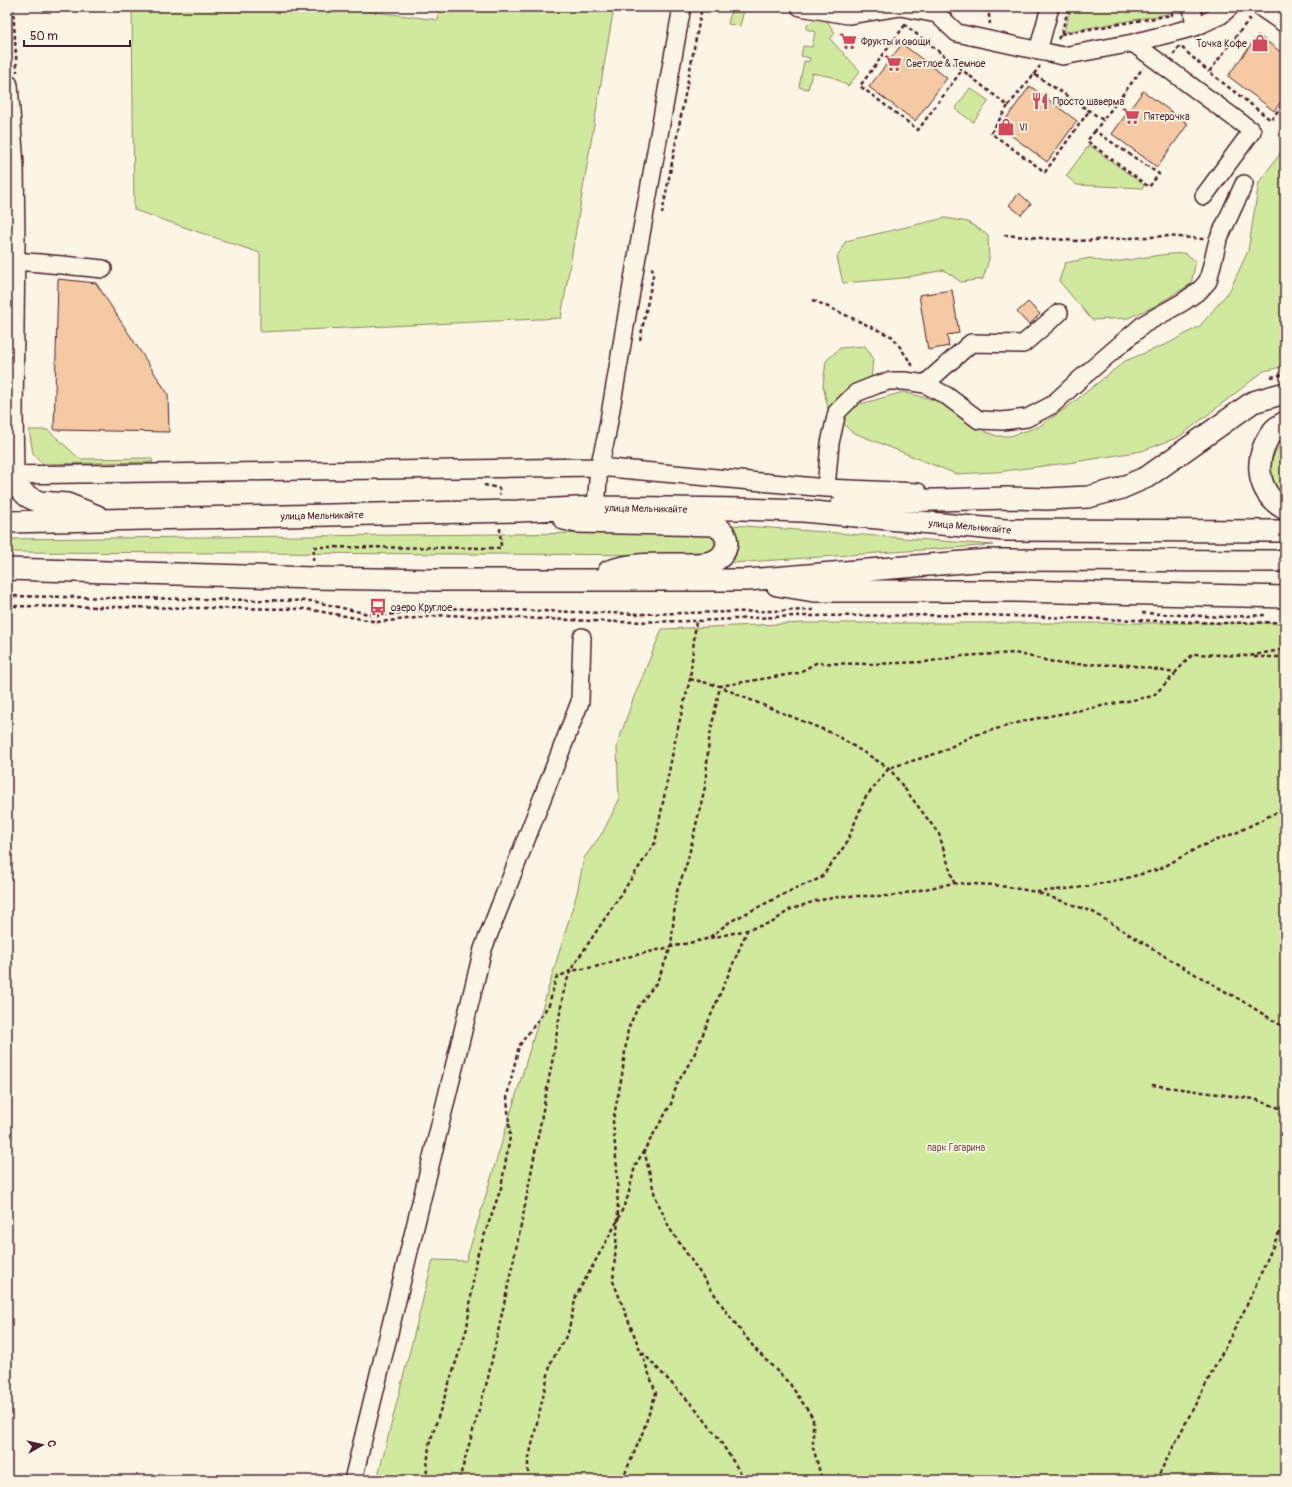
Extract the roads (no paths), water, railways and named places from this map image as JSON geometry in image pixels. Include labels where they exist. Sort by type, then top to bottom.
[{"type":"main road","points":[[7,85],[13,166],[14,241],[10,475],[18,488],[27,496],[39,502],[67,504],[105,520]]},
{"type":"main road","points":[[803,511],[865,502],[1088,497],[1119,489],[1147,478],[1253,402],[1285,393]]},
{"type":"main road","points":[[1285,422],[1274,430],[1266,443],[1260,457],[1259,467],[1262,483],[1269,496],[1285,509]]},
{"type":"main road","name":"улица Мельникайте","points":[[7,522],[518,511],[596,507],[803,511],[1005,530],[1285,531]]},
{"type":"main road","points":[[518,511],[577,522],[714,525],[726,536],[725,550],[721,557],[715,561],[701,564],[645,564],[618,568],[584,580]]},
{"type":"main road","points":[[7,569],[320,578],[747,580],[988,560],[1285,561]]},
{"type":"main road","points":[[747,580],[814,591],[1014,591],[1285,597]]},
{"type":"lane","points":[[596,507],[599,467],[606,438],[656,146],[682,7]]},
{"type":"lane","points":[[800,7],[848,15],[900,7],[933,11],[957,33],[1063,56],[1133,42],[1195,27],[1221,15],[1230,7]]},
{"type":"lane","points":[[1038,51],[1050,7]]},
{"type":"lane","points":[[1192,7],[1195,27]]},
{"type":"lane","points":[[1257,10],[1285,24]]},
{"type":"lane","points":[[1133,42],[1252,131],[1204,196]]},
{"type":"lane","points":[[826,488],[830,443],[837,412],[856,393],[876,385],[889,382],[925,384],[947,396],[979,420],[1002,421],[1027,418],[1052,405],[1144,324],[1184,302],[1200,290],[1208,281],[1218,240],[1244,184]]},
{"type":"lane","points":[[13,261],[102,269]]},
{"type":"lane","points":[[925,384],[971,343],[1023,344],[1059,313]]},
{"type":"lane","points":[[10,475],[599,467],[826,488],[907,491],[1008,498]]},
{"type":"lane","points":[[353,1480],[483,949],[580,702],[582,637]]},
{"type":"place","name":"Фрукты и овощи","points":[[848,41]]},
{"type":"place","name":"Точка Кофе","points":[[1260,43]]},
{"type":"place","name":"Светлое & Темное","points":[[893,63]]},
{"type":"place","name":"Просто шаверма","points":[[1040,101]]},
{"type":"place","name":"Пятерочка","points":[[1131,116]]},
{"type":"place","name":"Vl","points":[[1006,127]]},
{"type":"place","name":"озеро Круглое","points":[[378,607]]},
{"type":"park label","name":"парк Гагарина","points":[[956,1147]]}]
